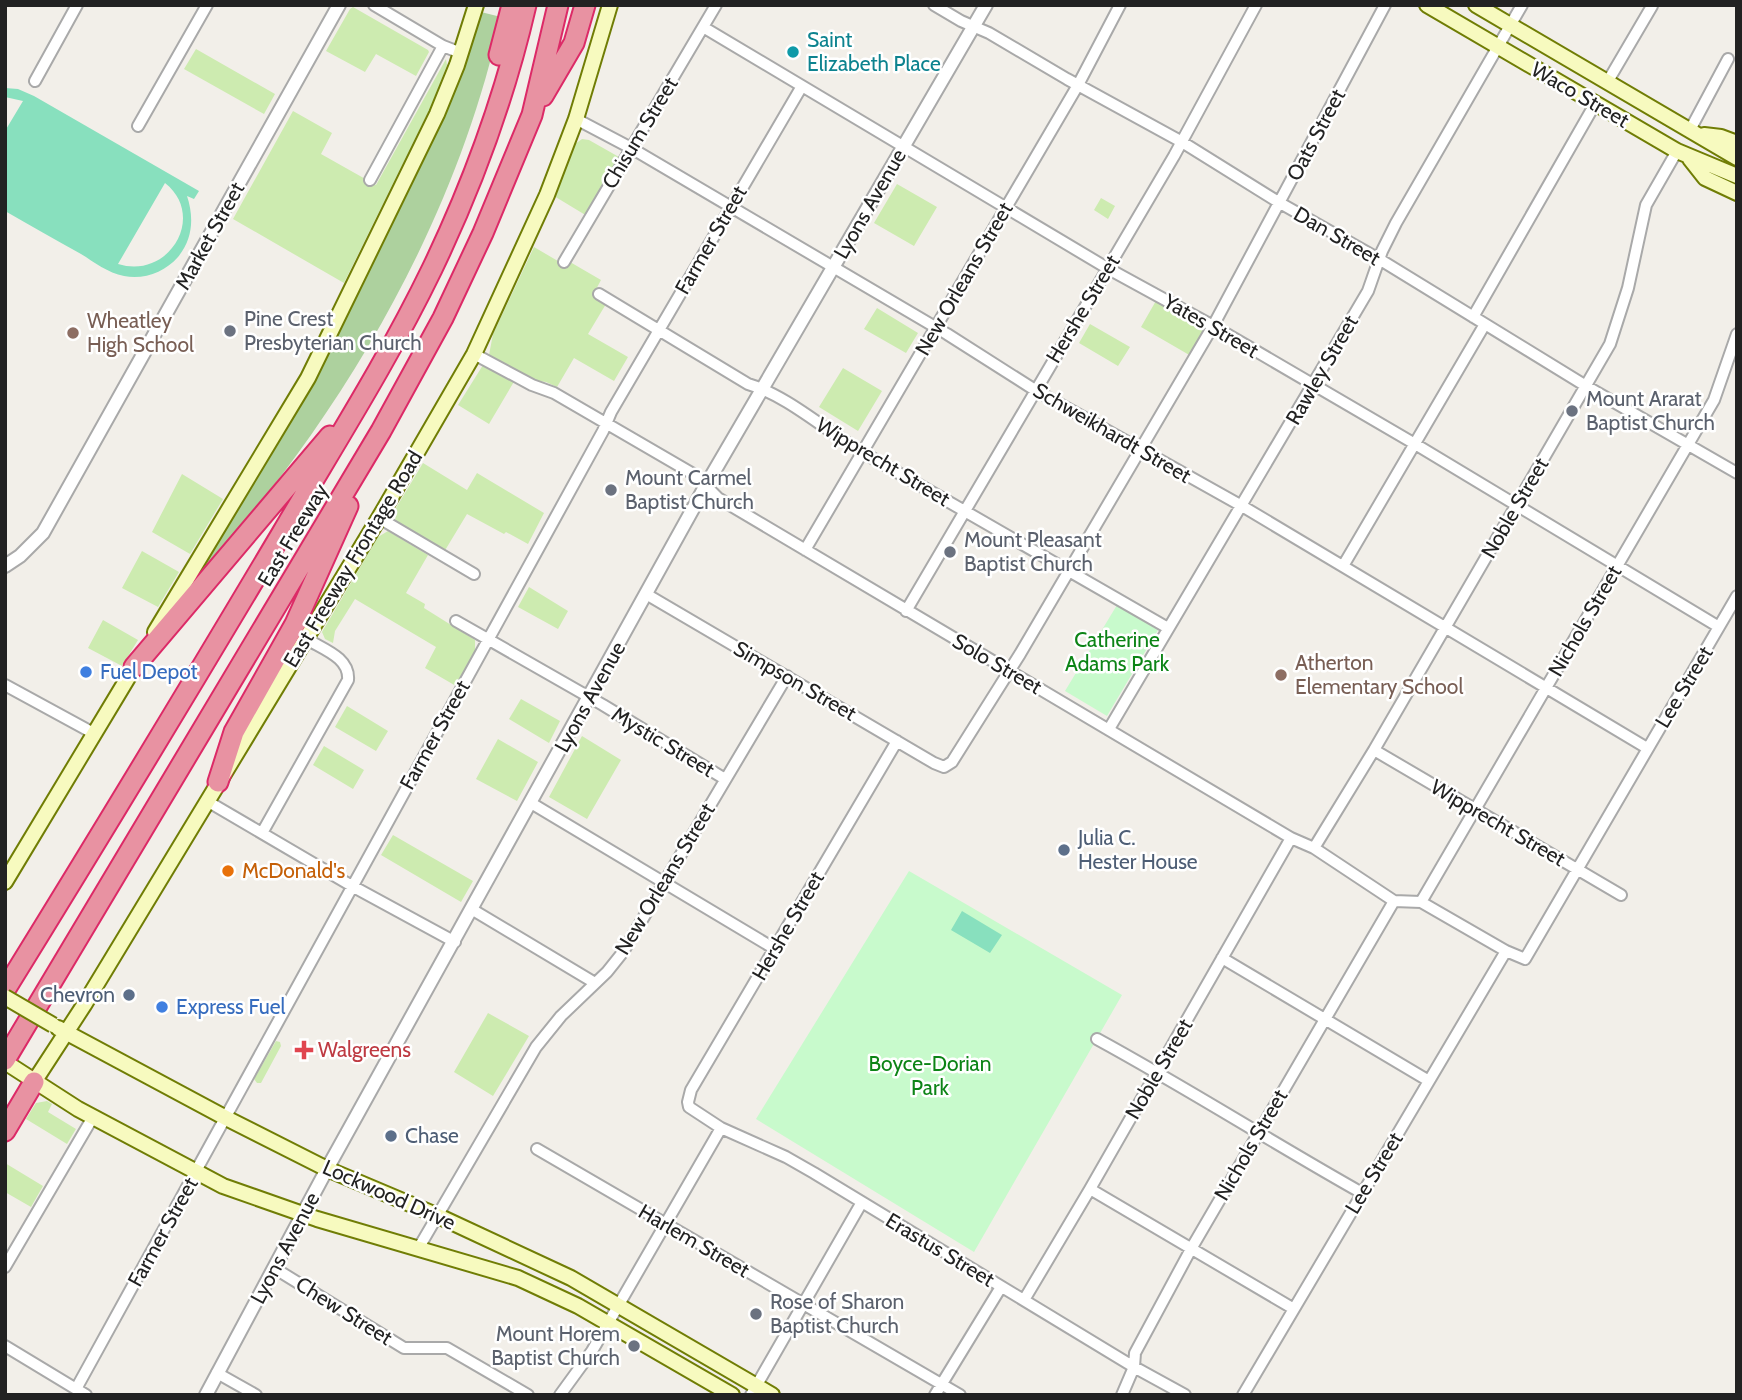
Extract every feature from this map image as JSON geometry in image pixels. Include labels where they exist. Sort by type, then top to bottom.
[{"type":"highway","points":[[480,157],[480,115],[512,5]]},
{"type":"highway","name":"East Freeway","points":[[5,990],[169,724],[356,407],[432,268],[480,157],[526,5]]},
{"type":"highway","name":"East Freeway","points":[[5,1061],[381,431],[443,318],[483,233],[532,115],[558,5]]},
{"type":"highway","points":[[532,115],[574,43],[585,5]]},
{"type":"highway","points":[[134,667],[306,462],[356,407]]},
{"type":"highway","points":[[218,782],[234,732],[300,613],[381,431]]},
{"type":"highway","points":[[5,1131],[29,1079]]},
{"type":"main road","points":[[5,882],[324,347],[438,114],[476,5]]},
{"type":"main road","name":"East Freeway Frontage Road","points":[[29,1079],[207,801],[379,518],[474,354],[547,195],[576,119],[610,5]]},
{"type":"main road","name":"Waco Street","points":[[1427,5],[1682,153],[1737,176]]},
{"type":"main road","name":"Waco Street","points":[[1476,5],[1737,158]]},
{"type":"main road","points":[[1693,132],[1737,143]]},
{"type":"main road","points":[[1682,153],[1705,178],[1737,193]]},
{"type":"main road","name":"Lockwood Drive","points":[[5,998],[226,1118],[327,1169],[571,1278],[620,1304],[753,1390],[772,1395]]},
{"type":"main road","name":"Lockwood Drive","points":[[5,1061],[29,1079],[93,1117],[196,1173],[238,1192],[304,1214],[518,1278],[578,1306],[732,1395]]},
{"type":"street","points":[[35,81],[77,5]]},
{"type":"street","points":[[138,126],[207,5]]},
{"type":"street","name":"Market Street","points":[[5,566],[20,556],[43,533],[338,5]]},
{"type":"street","points":[[374,5],[443,46],[461,53]]},
{"type":"street","name":"Chisum Street","points":[[564,262],[716,5]]},
{"type":"street","name":"Dan Street","points":[[934,5],[1182,142],[1737,474]]},
{"type":"street","name":"Lyons Avenue","points":[[206,1395],[327,1169],[705,487],[986,5]]},
{"type":"street","name":"New Orleans Street","points":[[805,550],[1077,85],[1120,5]]},
{"type":"street","name":"Hershe Street","points":[[906,611],[1182,142],[1256,5]]},
{"type":"street","name":"Oats Street","points":[[944,767],[951,762],[1009,670],[1213,326],[1385,5]]},
{"type":"street","name":"Rawley Street","points":[[1109,729],[1368,290],[1396,223],[1522,5]]},
{"type":"street","points":[[1608,81],[1652,6]]},
{"type":"street","name":"Yates Street","points":[[703,27],[1107,268],[1213,326],[1415,444],[1719,627]]},
{"type":"street","points":[[370,180],[443,46]]},
{"type":"street","points":[[1693,132],[1728,60]]},
{"type":"street","name":"Farmer Street","points":[[81,1392],[196,1173],[606,423],[802,86]]},
{"type":"street","points":[[1473,317],[1595,104]]},
{"type":"street","name":"Schweikhardt Street","points":[[576,119],[731,207],[1035,390],[1242,506],[1647,748]]},
{"type":"street","name":"Noble Street","points":[[1314,848],[1613,339],[1646,205],[1682,153]]},
{"type":"street","name":"Wipprecht Street","points":[[599,294],[748,384],[761,388],[862,452],[1168,628]]},
{"type":"street","points":[[1343,566],[1485,324]]},
{"type":"street","name":"Nichols Street","points":[[1421,902],[1714,400],[1737,334]]},
{"type":"street","name":"Solo Street","points":[[474,354],[532,385],[554,393],[695,475],[718,498],[1291,838],[1314,848],[1394,901]]},
{"type":"street","points":[[379,518],[474,574]]},
{"type":"street","name":"Simpson Street","points":[[646,594],[944,767]]},
{"type":"street","name":"Lee Street","points":[[1243,1395],[1506,951],[1525,959],[1737,596]]},
{"type":"street","name":"Mystic Street","points":[[456,621],[725,779]]},
{"type":"street","points":[[262,833],[348,680],[349,671],[345,664],[305,638]]},
{"type":"street","name":"New Orleans Street","points":[[418,1249],[536,1047],[561,1016],[623,952],[787,676]]},
{"type":"street","points":[[5,685],[95,734]]},
{"type":"street","name":"Hershe Street","points":[[692,1111],[688,1101],[691,1090],[897,741]]},
{"type":"street","name":"Wipprecht Street","points":[[1374,750],[1621,895]]},
{"type":"street","points":[[207,801],[352,886],[455,942]]},
{"type":"street","points":[[531,803],[775,949]]},
{"type":"street","name":"Noble Street","points":[[1024,1300],[1291,838]]},
{"type":"street","points":[[1394,901],[1421,902],[1506,951]]},
{"type":"street","name":"Nichols Street","points":[[1122,1395],[1134,1367],[1135,1353],[1191,1249],[1394,901]]},
{"type":"street","points":[[472,910],[595,983]]},
{"type":"street","points":[[1222,958],[1429,1080]]},
{"type":"street","points":[[1097,1040],[1158,1072],[1362,1194]]},
{"type":"street","name":"Erastus Street","points":[[692,1111],[721,1128],[786,1157],[1185,1395]]},
{"type":"street","points":[[5,1267],[93,1117]]},
{"type":"street","points":[[560,1395],[592,1351],[721,1128]]},
{"type":"street","name":"Harlem Street","points":[[537,1149],[960,1395]]},
{"type":"street","points":[[1090,1189],[1294,1309]]},
{"type":"street","points":[[753,1390],[862,1202]]},
{"type":"street","name":"Chew Street","points":[[274,1268],[404,1348],[447,1348],[528,1395]]},
{"type":"street","points":[[935,1395],[1001,1287]]},
{"type":"street","points":[[5,1346],[81,1392]]},
{"type":"street","points":[[217,1373],[256,1395]]},
{"type":"green space","points":[[353,7],[428,50],[416,76],[376,54],[365,72],[326,51]]},
{"type":"green space","points":[[481,12],[501,17],[487,73],[450,182],[401,287],[373,338],[311,435],[183,599],[338,333],[451,98]]},
{"type":"green space","points":[[196,49],[275,94],[264,114],[184,69]]},
{"type":"green space","points":[[446,59],[447,65],[432,104],[344,283],[233,219],[293,111],[332,133],[321,154],[376,185]]},
{"type":"green space","points":[[5,88],[18,89],[34,96],[199,191],[194,199],[187,196],[191,228],[187,243],[178,257],[154,274],[139,277],[118,275],[5,211],[5,131],[23,101],[5,97]],"holes":[[[165,183],[177,197],[183,212],[182,227],[176,242],[166,254],[153,263],[136,266],[118,264]]]},
{"type":"green space","points":[[582,139],[589,140],[619,157],[587,216],[554,196],[575,144]]},
{"type":"green space","points":[[897,184],[937,207],[914,246],[874,223]]},
{"type":"green space","points":[[1101,198],[1115,206],[1108,219],[1094,210]]},
{"type":"green space","points":[[534,247],[563,264],[570,262],[601,280],[593,295],[606,304],[588,334],[628,357],[614,381],[574,358],[557,387],[531,380],[489,355],[493,334]]},
{"type":"green space","points":[[1157,299],[1205,328],[1191,356],[1141,327]]},
{"type":"green space","points":[[877,308],[918,333],[906,353],[864,329]]},
{"type":"green space","points":[[1090,324],[1130,347],[1118,366],[1079,343]]},
{"type":"green space","points":[[483,365],[515,380],[489,424],[458,405]]},
{"type":"green space","points":[[843,368],[882,391],[858,431],[819,407]]},
{"type":"green space","points":[[423,463],[467,490],[477,473],[544,513],[528,544],[467,514],[444,552],[395,523],[396,508]]},
{"type":"green space","points":[[182,474],[223,499],[190,554],[152,532]]},
{"type":"green space","points":[[388,531],[428,555],[406,593],[425,604],[424,608],[475,640],[475,651],[456,686],[425,668],[436,647],[355,599],[335,631],[333,643],[325,639],[322,632],[378,537]]},
{"type":"green space","points":[[142,551],[179,572],[158,607],[122,588]]},
{"type":"green space","points":[[529,587],[568,611],[558,629],[518,607]]},
{"type":"green space","name":"Catherine Adams Park","points":[[1117,605],[1158,630],[1107,716],[1065,691]]},
{"type":"green space","points":[[103,620],[138,640],[122,666],[88,648]]},
{"type":"green space","points":[[521,699],[560,721],[549,743],[509,719]]},
{"type":"green space","points":[[347,706],[388,731],[376,751],[335,727]]},
{"type":"green space","points":[[582,736],[621,760],[587,819],[549,797]]},
{"type":"green space","points":[[498,739],[538,762],[517,801],[476,779]]},
{"type":"green space","points":[[324,746],[364,770],[353,789],[313,765]]},
{"type":"green space","points":[[393,835],[473,881],[461,902],[381,855]]},
{"type":"green space","name":"Boyce-Dorian Park","points":[[909,871],[1122,995],[974,1252],[756,1119]]},
{"type":"green space","points":[[962,911],[1002,935],[990,953],[951,930]]},
{"type":"green space","points":[[488,1013],[529,1036],[493,1096],[454,1072]]},
{"type":"green space","points":[[276,1041],[280,1042],[281,1046],[261,1083],[257,1083],[254,1079]]},
{"type":"green space","points":[[47,1101],[52,1104],[48,1112],[76,1129],[67,1144],[26,1119],[36,1103]]},
{"type":"green space","points":[[5,1163],[43,1186],[31,1207],[5,1192]]},
{"type":"place","name":"Saint Elizabeth Place","points":[[793,52]]},
{"type":"place","name":"Pine Crest Presbyterian Church","points":[[230,331]]},
{"type":"place","name":"Wheatley High School","points":[[73,333]]},
{"type":"place","name":"Mount Ararat Baptist Church","points":[[1572,411]]},
{"type":"place","name":"Mount Carmel Baptist Church","points":[[611,490]]},
{"type":"place","name":"Mount Pleasant Baptist Church","points":[[950,552]]},
{"type":"place","name":"Fuel Depot","points":[[86,672]]},
{"type":"place","name":"Atherton Elementary School","points":[[1281,675]]},
{"type":"place","name":"Julia C. Hester House","points":[[1064,850]]},
{"type":"place","name":"McDonald's","points":[[228,871]]},
{"type":"place","name":"Chevron","points":[[129,995]]},
{"type":"place","name":"Express Fuel","points":[[162,1007]]},
{"type":"place","name":"Walgreens","points":[[304,1050]]},
{"type":"place","name":"Chase","points":[[391,1136]]},
{"type":"place","name":"Rose of Sharon Baptist Church","points":[[756,1314]]},
{"type":"place","name":"Mount Horem Baptist Church","points":[[634,1346]]}]
